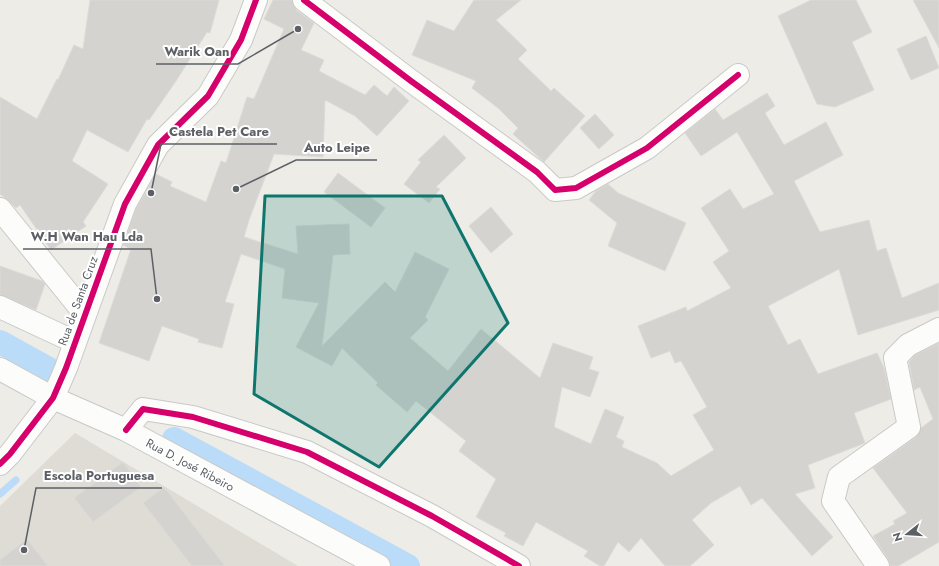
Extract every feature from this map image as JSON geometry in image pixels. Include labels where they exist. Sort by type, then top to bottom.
[{"type":"street","name":"Rua de Santa Cruz","points":[[0,464],[10,454],[53,398],[125,204],[158,145],[208,96],[241,40],[256,0]]},
{"type":"street","points":[[304,0],[411,81],[537,172],[555,190],[576,188],[647,148],[738,75]]},
{"type":"street","points":[[0,209],[85,314]]},
{"type":"street","points":[[0,307],[75,342]]},
{"type":"street","points":[[878,566],[832,501],[839,477],[909,427],[896,358],[908,345],[939,329]]},
{"type":"street","name":"Rua D. José Ribeiro","points":[[0,369],[53,398],[126,430],[378,566]]},
{"type":"street","points":[[126,430],[142,409],[193,416],[307,452],[432,516],[519,566]]},
{"type":"highlighted area","points":[[265,196],[442,196],[508,323],[379,467],[254,394]]},
{"type":"shaded area","points":[[75,433],[298,566],[0,566],[0,506]]},
{"type":"building","points":[[90,0],[219,0],[210,33],[207,32],[176,81],[149,120],[147,119],[128,152],[87,130],[72,161],[108,184],[83,222],[86,226],[51,250],[20,205],[16,208],[0,194],[0,97],[37,119],[57,79],[58,80],[74,45],[83,49]]},
{"type":"building","points":[[273,0],[292,0],[296,10],[314,23],[301,50],[324,60],[319,71],[365,95],[374,85],[387,96],[394,87],[409,101],[377,136],[355,116],[325,100],[323,157],[274,154],[249,220],[244,237],[298,254],[296,226],[349,224],[350,254],[333,255],[322,346],[385,282],[395,292],[415,252],[449,269],[425,317],[428,320],[410,338],[448,371],[481,329],[540,378],[553,343],[593,357],[589,369],[599,372],[590,397],[562,387],[554,427],[591,444],[605,409],[624,417],[616,437],[624,441],[622,447],[657,463],[671,476],[714,450],[693,415],[707,407],[681,361],[675,363],[670,351],[651,358],[638,326],[686,307],[687,311],[731,288],[713,262],[729,251],[701,208],[730,189],[743,209],[774,194],[737,132],[701,156],[685,133],[715,109],[723,120],[767,93],[775,106],[765,113],[784,145],[826,122],[843,155],[794,181],[820,232],[869,220],[877,251],[886,248],[902,298],[939,283],[939,310],[858,335],[839,269],[768,306],[788,345],[800,339],[818,374],[877,353],[884,368],[891,399],[854,413],[865,443],[808,465],[815,488],[795,494],[833,537],[812,556],[762,498],[751,505],[740,486],[711,503],[692,520],[714,545],[690,566],[665,566],[641,538],[629,552],[618,542],[604,566],[600,566],[584,556],[588,551],[536,522],[523,546],[504,536],[506,533],[476,517],[496,479],[459,451],[466,441],[416,401],[407,412],[376,385],[378,383],[342,348],[332,366],[296,347],[319,303],[282,298],[285,269],[241,254],[225,302],[234,304],[222,348],[198,342],[199,339],[162,326],[149,361],[99,343],[131,249],[123,245],[136,209],[156,174],[172,182],[170,186],[206,202],[221,161],[226,163],[247,97],[254,99],[284,29],[264,19]]},
{"type":"building","points":[[474,0],[521,0],[496,20],[527,50],[518,59],[551,91],[554,88],[585,116],[544,162],[513,134],[518,128],[498,108],[472,88],[476,81],[412,55],[427,20],[454,31]]},
{"type":"building","points":[[811,0],[856,0],[872,32],[852,42],[874,90],[835,107],[817,104],[778,16]]},
{"type":"building","points":[[913,0],[939,0],[939,48]]},
{"type":"building","points":[[926,36],[939,68],[911,80],[897,49]]},
{"type":"building","points":[[595,114],[614,135],[599,149],[580,128]]},
{"type":"building","points":[[444,135],[466,158],[436,187],[440,189],[429,203],[404,184],[421,162],[418,160]]},
{"type":"building","points":[[338,173],[385,208],[371,227],[324,192]]},
{"type":"building","points":[[608,184],[618,193],[686,223],[665,271],[608,246],[617,223],[589,200],[596,191]]},
{"type":"building","points":[[491,207],[513,234],[491,253],[469,226]]},
{"type":"building","points":[[0,266],[42,281],[45,284],[36,310],[0,295]]},
{"type":"building","points":[[939,343],[939,542],[898,566],[890,566],[888,559],[873,536],[895,524],[893,521],[907,513],[873,468],[916,437],[921,428],[933,419],[920,387],[914,390],[909,362],[915,355]]},
{"type":"building","points":[[123,462],[141,487],[93,522],[74,498]]},
{"type":"building","points":[[164,487],[225,566],[192,566],[143,503]]},
{"type":"building","points":[[27,539],[48,566],[0,566],[0,560]]},
{"type":"waterway","points":[[0,342],[49,369]]},
{"type":"waterway","points":[[174,439],[408,566]]},
{"type":"waterway","points":[[0,494],[16,480]]},
{"type":"cycle path","points":[[0,464],[10,454],[53,398],[66,368],[125,204],[158,145],[208,96],[241,40],[256,0]]},
{"type":"cycle path","points":[[304,0],[411,81],[537,172],[555,190],[576,188],[647,148],[738,75]]},
{"type":"cycle path","points":[[126,430],[143,409],[193,417],[307,452],[432,516],[519,566]]},
{"type":"place","name":"Warik Oan","points":[[298,29]]},
{"type":"place","name":"Auto Leipe","points":[[236,189]]},
{"type":"place","name":"Castela Pet Care","points":[[151,193]]},
{"type":"place","name":"W.H Wan Hau Lda","points":[[157,299]]},
{"type":"place","name":"Escola Portuguesa","points":[[24,550]]}]
